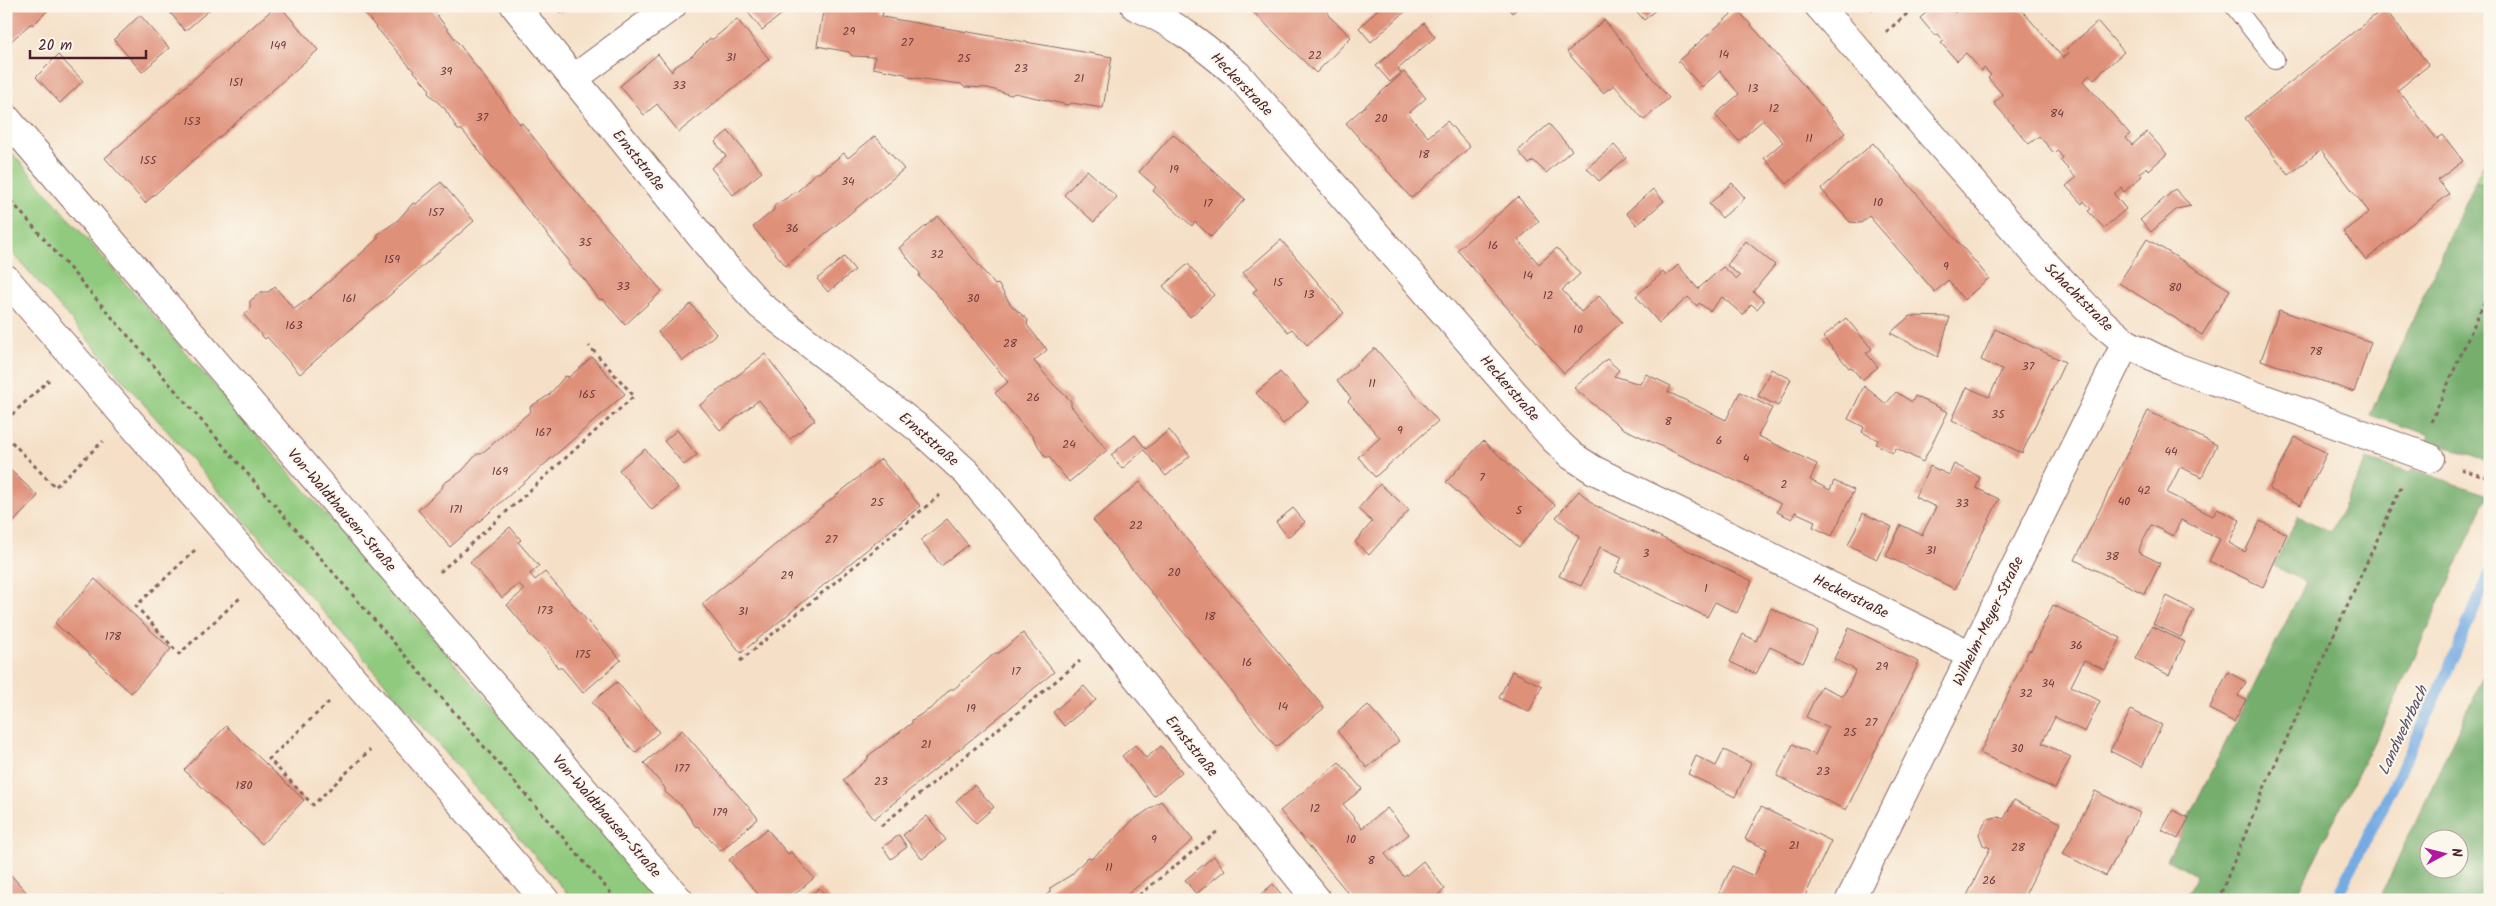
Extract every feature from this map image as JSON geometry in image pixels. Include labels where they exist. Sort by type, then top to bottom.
[{"type":"street","name":"Ernststraße","points":[[515,6],[724,265],[760,305],[918,428],[967,473],[1106,639],[1316,900]]},
{"type":"street","points":[[573,79],[672,6]]},
{"type":"street","name":"Heckerstraße","points":[[1135,6],[1171,23],[1201,43],[1238,75],[1547,430],[1572,456],[1594,470],[1971,655]]},
{"type":"street","name":"Schachtstraße","points":[[1819,6],[2035,253],[2100,321],[2126,343],[2170,365],[2430,458]]},
{"type":"street","name":"Von-Waldthausen-Straße","points":[[6,118],[679,900]]},
{"type":"street","points":[[6,279],[220,528],[545,900]]},
{"type":"street","name":"Wilhelm-Meyer-Straße","points":[[1850,900],[2126,343]]},
{"type":"lane","points":[[2234,6],[2274,59]]},
{"type":"path","points":[[6,195],[617,900]]},
{"type":"path","points":[[2434,414],[2490,289]]},
{"type":"path","points":[[415,595],[634,396],[589,346]]},
{"type":"path","points":[[6,420],[72,357]]},
{"type":"path","points":[[6,436],[55,486],[126,419]]},
{"type":"path","points":[[740,661],[967,473]]},
{"type":"path","points":[[2218,900],[2266,784],[2400,490]]},
{"type":"path","points":[[220,528],[136,606],[179,654],[263,576]]},
{"type":"path","points":[[881,826],[1106,639]]},
{"type":"path","points":[[353,679],[269,759],[313,805],[395,727]]},
{"type":"path","points":[[1133,900],[1244,809]]},
{"type":"green space","points":[[6,146],[661,900],[573,900],[6,245]]},
{"type":"green space","points":[[2490,151],[2490,187],[2475,181]]},
{"type":"green space","points":[[2475,181],[2490,187],[2490,462],[2427,440],[2429,435],[2370,415]]},
{"type":"green space","points":[[2367,459],[2410,473],[2412,469],[2488,495],[2392,706],[2294,900],[2184,900],[2196,875],[2167,860],[2306,582],[2274,566],[2298,516],[2331,532]]},
{"type":"green space","points":[[2490,661],[2490,900],[2378,900],[2388,881]]},
{"type":"building","points":[[6,6],[52,6],[34,24],[30,24],[9,43],[6,40]]},
{"type":"building","points":[[165,6],[214,6],[185,31]]},
{"type":"building","points":[[276,6],[280,6],[318,50],[145,203],[105,158]]},
{"type":"building","points":[[358,6],[430,6],[520,124],[522,123],[587,205],[662,291],[625,325],[604,300],[599,299],[585,280],[569,265],[569,261],[462,130],[458,130],[445,109],[428,93],[430,90]]},
{"type":"building","points":[[554,6],[568,6],[560,13]]},
{"type":"building","points":[[743,6],[780,6],[782,14],[762,30]]},
{"type":"building","points":[[824,6],[884,6],[882,17],[1112,57],[1103,108],[1072,103],[1068,105],[1015,93],[1011,95],[988,88],[964,87],[961,84],[908,77],[905,74],[873,68],[875,57],[852,56],[849,52],[817,46]]},
{"type":"building","points":[[1247,6],[1323,6],[1328,10],[1328,15],[1351,37],[1316,73]]},
{"type":"building","points":[[1381,6],[1405,6],[1408,9],[1371,42],[1359,28]]},
{"type":"building","points":[[1506,6],[1520,6],[1512,13]]},
{"type":"building","points":[[1632,6],[1660,6],[1644,20]]},
{"type":"building","points":[[1868,6],[1879,6],[1873,12]]},
{"type":"building","points":[[1934,6],[1949,6],[1955,13],[1961,6],[2010,6],[2012,9],[2018,6],[2063,58],[2069,53],[2066,49],[2098,22],[2124,52],[2094,79],[2090,75],[2083,81],[2130,134],[2126,138],[2132,145],[2147,132],[2167,154],[2149,170],[2147,167],[2139,173],[2142,176],[2124,192],[2121,188],[2114,194],[2126,209],[2104,228],[2088,211],[2091,209],[2084,201],[2082,204],[2066,186],[2076,178],[2060,160],[2063,158],[2057,150],[2054,153],[2039,136],[2029,144],[1994,103],[2003,95],[1988,78],[1991,75],[1984,68],[1982,71],[1966,53],[1957,61],[1941,43],[1944,41],[1938,34],[1935,36],[1920,18]]},
{"type":"building","points":[[2384,8],[2429,65],[2398,90],[2437,139],[2443,135],[2463,161],[2438,180],[2449,194],[2366,260],[2343,232],[2369,212],[2321,150],[2289,175],[2245,118]]},
{"type":"building","points":[[1737,9],[1845,133],[1787,184],[1764,158],[1783,142],[1763,120],[1739,141],[1715,115],[1739,94],[1720,71],[1702,87],[1678,61]]},
{"type":"building","points":[[140,15],[169,48],[142,72],[114,40]]},
{"type":"building","points":[[737,19],[769,59],[679,132],[657,104],[644,115],[620,86],[658,54],[672,72],[673,68],[692,56],[709,39],[713,39]]},
{"type":"building","points":[[1604,20],[1669,98],[1644,120],[1614,85],[1603,93],[1567,52]]},
{"type":"building","points":[[1424,23],[1435,37],[1398,69],[1401,73],[1390,82],[1376,66]]},
{"type":"building","points":[[58,55],[83,81],[60,103],[36,77]]},
{"type":"building","points":[[1404,72],[1426,98],[1408,114],[1428,137],[1447,121],[1470,147],[1411,198],[1346,123]]},
{"type":"building","points":[[1549,124],[1572,150],[1546,173],[1534,161],[1529,164],[1518,151]]},
{"type":"building","points":[[728,131],[762,172],[733,195],[711,168],[726,156],[715,142]]},
{"type":"building","points":[[1173,134],[1245,199],[1211,237],[1195,222],[1192,226],[1153,191],[1156,187],[1139,172]]},
{"type":"building","points":[[875,136],[904,169],[786,266],[753,227],[774,210],[774,206],[799,190],[815,173],[819,173],[844,153],[848,158]]},
{"type":"building","points":[[1873,143],[1989,278],[1964,300],[1948,280],[1935,292],[1869,216],[1861,223],[1850,222],[1821,189]]},
{"type":"building","points":[[1614,145],[1626,158],[1599,181],[1587,168]]},
{"type":"building","points":[[1087,170],[1117,197],[1094,222],[1064,195]]},
{"type":"building","points":[[441,182],[474,221],[300,374],[267,337],[265,339],[244,315],[250,309],[250,301],[261,292],[268,292],[275,287],[294,309],[310,298],[354,260],[378,238],[378,234],[397,221],[413,203],[416,204]]},
{"type":"building","points":[[1732,183],[1745,198],[1722,218],[1709,204]]},
{"type":"building","points":[[1653,189],[1664,201],[1637,225],[1626,213]]},
{"type":"building","points":[[2175,189],[2191,206],[2177,209],[2151,232],[2140,220]]},
{"type":"building","points":[[1518,197],[1539,221],[1518,240],[1539,264],[1557,248],[1580,274],[1562,290],[1581,312],[1599,296],[1622,322],[1564,373],[1457,250]]},
{"type":"building","points":[[938,216],[995,285],[998,284],[1011,305],[1028,320],[1027,325],[1047,350],[1034,361],[1054,385],[1071,401],[1071,406],[1107,450],[1069,482],[1049,457],[1045,457],[1033,437],[995,393],[1008,382],[935,292],[919,277],[920,273],[899,248]]},
{"type":"building","points":[[2147,239],[2230,290],[2202,335],[2119,283]]},
{"type":"building","points":[[1281,240],[1344,313],[1307,345],[1292,329],[1288,332],[1253,292],[1257,289],[1243,273]]},
{"type":"building","points":[[1746,241],[1775,265],[1753,292],[1764,301],[1757,309],[1751,304],[1743,315],[1722,297],[1710,311],[1699,303],[1697,306],[1688,297],[1659,323],[1636,296],[1663,272],[1666,276],[1678,265],[1698,289],[1723,267],[1737,279],[1740,276],[1727,265]]},
{"type":"building","points":[[844,257],[855,270],[828,292],[817,279]]},
{"type":"building","points":[[1188,264],[1214,295],[1190,317],[1163,286]]},
{"type":"building","points":[[691,304],[716,334],[683,361],[658,332]]},
{"type":"building","points":[[2279,310],[2371,342],[2354,392],[2261,360]]},
{"type":"building","points":[[1910,316],[1950,317],[1938,357],[1890,333]]},
{"type":"building","points":[[1846,318],[1872,349],[1866,353],[1878,367],[1862,380],[1851,367],[1849,368],[1823,337]]},
{"type":"building","points":[[1995,329],[2065,362],[2022,453],[1952,420],[1967,387],[1989,397],[2002,370],[1981,360]]},
{"type":"building","points":[[1375,348],[1438,421],[1375,477],[1358,457],[1380,438],[1348,401],[1351,398],[1337,381]]},
{"type":"building","points":[[765,354],[815,420],[790,439],[759,400],[720,430],[700,405]]},
{"type":"building","points":[[592,357],[625,394],[450,547],[418,510],[442,488],[443,484],[462,471],[477,454],[481,454],[531,411],[530,407],[549,395],[565,376],[569,377]]},
{"type":"building","points":[[1607,359],[1619,370],[1614,376],[1640,384],[1646,374],[1671,386],[1668,392],[1726,420],[1740,392],[1772,408],[1758,436],[1817,464],[1810,480],[1830,490],[1834,481],[1854,490],[1832,536],[1813,527],[1815,521],[1795,512],[1792,519],[1777,512],[1781,504],[1749,487],[1622,428],[1574,388]]},
{"type":"building","points":[[1771,369],[1791,379],[1778,406],[1758,396]]},
{"type":"building","points":[[1280,372],[1308,402],[1283,424],[1256,393]]},
{"type":"building","points":[[1864,386],[1886,404],[1896,392],[1912,402],[1915,396],[1948,412],[1923,462],[1896,448],[1893,453],[1876,444],[1878,440],[1862,432],[1864,427],[1848,419]]},
{"type":"building","points":[[2148,411],[2217,445],[2202,477],[2180,467],[2167,493],[2213,516],[2217,509],[2240,520],[2229,543],[2245,552],[2260,521],[2287,534],[2263,587],[2209,561],[2220,539],[2181,520],[2173,536],[2151,525],[2144,538],[2138,552],[2160,563],[2145,594],[2075,560]]},
{"type":"building","points":[[677,430],[697,455],[684,465],[664,441]]},
{"type":"building","points":[[1169,430],[1190,456],[1166,476],[1144,450],[1122,469],[1111,455],[1135,435],[1146,449]]},
{"type":"building","points":[[2295,437],[2327,453],[2301,505],[2269,489]]},
{"type":"building","points":[[1483,441],[1555,505],[1519,547],[1446,482]]},
{"type":"building","points":[[645,449],[678,488],[652,510],[619,470]]},
{"type":"building","points":[[881,459],[920,506],[741,653],[702,604]]},
{"type":"building","points":[[1954,464],[1980,477],[1976,488],[1999,499],[1955,589],[1886,556],[1901,525],[1922,535],[1936,507],[1915,497],[1930,466],[1949,475]]},
{"type":"building","points":[[6,466],[38,496],[6,530]]},
{"type":"building","points":[[1140,482],[1324,708],[1276,747],[1093,520]]},
{"type":"building","points":[[1380,484],[1409,510],[1369,555],[1355,542],[1372,522],[1358,509]]},
{"type":"building","points":[[1579,491],[1594,505],[1752,581],[1737,613],[1715,602],[1707,617],[1615,572],[1622,557],[1600,547],[1581,586],[1559,576],[1579,537],[1556,517]]},
{"type":"building","points":[[1293,508],[1305,522],[1288,537],[1276,522]]},
{"type":"building","points":[[1863,513],[1892,527],[1877,559],[1848,545]]},
{"type":"building","points":[[947,519],[968,545],[941,566],[921,540]]},
{"type":"building","points":[[510,527],[521,540],[518,542],[539,566],[530,574],[535,580],[545,572],[621,660],[583,693],[562,668],[558,668],[545,649],[528,633],[528,630],[507,605],[524,590],[519,584],[502,598],[470,562]]},
{"type":"building","points":[[95,579],[171,649],[131,693],[55,623]]},
{"type":"building","points":[[2167,596],[2194,610],[2181,637],[2153,624]]},
{"type":"building","points":[[2053,605],[2121,638],[2105,670],[2084,660],[2071,686],[2100,701],[2085,732],[2055,717],[2042,743],[2071,757],[2055,789],[1980,753],[2029,650],[2031,651]]},
{"type":"building","points":[[1771,608],[1818,631],[1803,663],[1770,647],[1756,674],[1730,662],[1743,634],[1756,641]]},
{"type":"building","points":[[2152,626],[2185,642],[2169,675],[2136,659]]},
{"type":"building","points":[[1849,628],[1919,662],[1846,810],[1777,776],[1793,744],[1815,755],[1828,728],[1806,717],[1821,686],[1843,696],[1849,685],[1856,670],[1834,659]]},
{"type":"building","points":[[1023,633],[1054,672],[874,819],[843,780],[868,759],[868,756],[912,723],[912,720],[933,707],[950,689],[954,689],[995,653],[999,653]]},
{"type":"building","points":[[1512,671],[1542,686],[1529,712],[1499,698]]},
{"type":"building","points":[[2228,672],[2246,682],[2238,696],[2246,700],[2234,722],[2209,709]]},
{"type":"building","points":[[617,682],[659,732],[635,753],[592,702]]},
{"type":"building","points":[[1084,686],[1096,700],[1064,726],[1053,712]]},
{"type":"building","points":[[1368,705],[1399,741],[1367,768],[1337,731]]},
{"type":"building","points":[[2131,710],[2162,725],[2142,767],[2110,751]]},
{"type":"building","points":[[226,726],[304,800],[262,844],[184,770]]},
{"type":"building","points":[[682,730],[758,818],[721,851],[699,827],[695,826],[683,807],[665,792],[665,788],[644,763]]},
{"type":"building","points":[[1135,745],[1146,758],[1161,746],[1182,772],[1154,796],[1122,756]]},
{"type":"building","points":[[1724,750],[1751,763],[1735,797],[1688,774],[1696,756],[1716,766]]},
{"type":"building","points":[[1339,762],[1362,789],[1343,804],[1362,828],[1387,808],[1409,834],[1385,854],[1404,877],[1423,861],[1445,889],[1432,900],[1354,900],[1280,811]]},
{"type":"building","points":[[974,785],[994,807],[976,823],[956,801]]},
{"type":"building","points":[[2095,791],[2140,813],[2106,876],[2063,854]]},
{"type":"building","points":[[2014,800],[2061,823],[2023,900],[1965,900],[1990,848],[1983,845],[1979,834],[1987,819],[1998,817],[2004,819]]},
{"type":"building","points":[[1161,801],[1193,840],[1148,878],[1120,900],[1041,900],[1050,892],[1050,888],[1071,875],[1088,857],[1092,858],[1116,838],[1132,821]]},
{"type":"building","points":[[1761,807],[1831,841],[1803,900],[1717,898],[1732,866],[1754,876],[1767,849],[1745,839]]},
{"type":"building","points":[[2173,810],[2189,818],[2178,839],[2162,830]]},
{"type":"building","points":[[927,816],[946,840],[922,859],[903,835]]},
{"type":"building","points":[[767,829],[788,854],[791,852],[814,878],[788,900],[763,900],[729,860]]},
{"type":"building","points":[[899,835],[907,847],[891,859],[883,847]]},
{"type":"building","points":[[1214,856],[1225,870],[1196,894],[1185,880]]},
{"type":"building","points":[[9,873],[29,895],[24,900],[6,900],[6,875]]},
{"type":"building","points":[[1273,884],[1286,900],[1264,900],[1260,895]]},
{"type":"building","points":[[819,888],[830,900],[806,900]]},
{"type":"building","points":[[221,894],[226,900],[215,900]]},
{"type":"waterway","name":"Landwehrbach","points":[[2335,900],[2417,737],[2455,654],[2490,570]]}]
